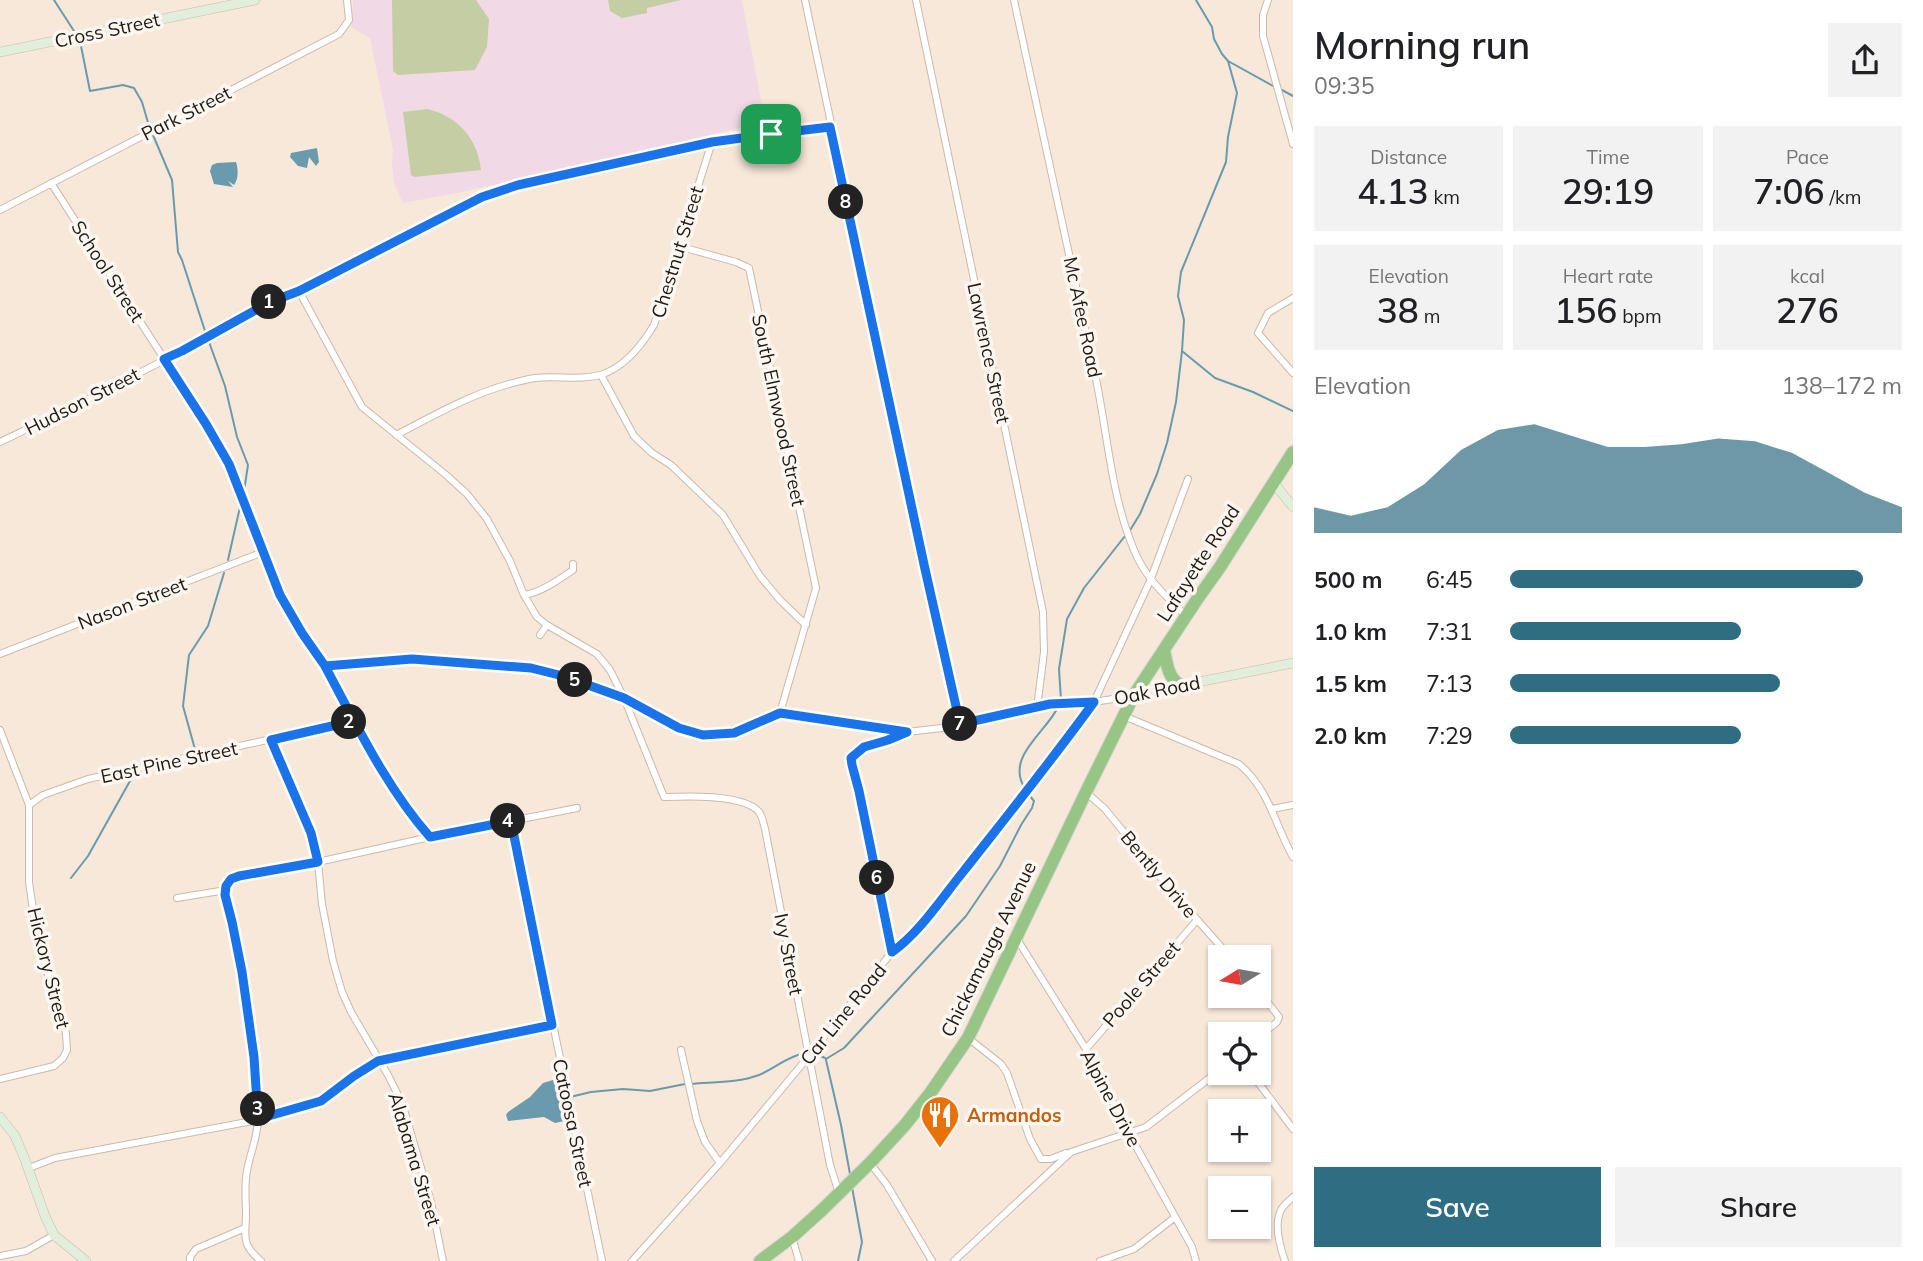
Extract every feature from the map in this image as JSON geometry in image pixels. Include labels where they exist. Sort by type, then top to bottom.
[{"type":"highway","name":"Lafayette Road","points":[[1124,716],[1293,452]]},
{"type":"highway","points":[[1164,650],[1168,671],[1173,681],[1181,687]]},
{"type":"highway","name":"Chickamauga Avenue","points":[[760,1261],[792,1237],[870,1163],[931,1092],[968,1038],[1124,716]]},
{"type":"street","name":"Cross Street","points":[[0,52],[251,0]]},
{"type":"street","name":"Park Street","points":[[0,210],[339,34],[349,20],[347,0]]},
{"type":"street","points":[[805,0],[830,127],[960,724]]},
{"type":"street","name":"Lawrence Street","points":[[916,0],[1043,612],[1044,652],[1037,708]]},
{"type":"street","name":"Mc Afee Road","points":[[1014,0],[1099,395],[1119,509],[1135,552],[1150,581],[1186,616]]},
{"type":"street","points":[[1268,0],[1263,36],[1293,144]]},
{"type":"street","name":"Hudson Street","points":[[0,442],[182,351],[270,302],[299,291],[482,197],[518,185],[712,142],[830,127]]},
{"type":"street","name":"Chestnut Street","points":[[396,435],[463,401],[507,385],[536,378],[601,375],[641,346],[654,325],[712,142]]},
{"type":"street","name":"School Street","points":[[51,183],[206,424],[229,464],[280,595],[325,666],[373,755],[418,824],[430,837]]},
{"type":"street","name":"South Elmwood Street","points":[[678,246],[737,262],[749,268],[816,588],[806,625]]},
{"type":"street","points":[[299,291],[362,407],[467,494],[487,519],[537,617],[597,654],[610,670],[624,698]]},
{"type":"street","points":[[1293,298],[1268,313],[1258,333],[1293,373]]},
{"type":"street","points":[[601,375],[634,436],[652,453],[671,465],[723,514],[760,576],[806,625],[780,713]]},
{"type":"street","name":"Car Line Road","points":[[632,1261],[720,1163],[892,952],[904,944],[934,908],[1094,702],[1150,581],[1188,479]]},
{"type":"street","points":[[1273,482],[1293,507]]},
{"type":"street","name":"Nason Street","points":[[0,654],[263,552]]},
{"type":"street","points":[[524,595],[554,582],[573,569],[573,564]]},
{"type":"street","points":[[540,635],[547,625]]},
{"type":"street","points":[[325,666],[412,659],[531,668],[563,676],[624,698],[679,728],[703,735],[734,733],[780,713],[907,732]]},
{"type":"street","name":"Oak Road","points":[[907,732],[960,724],[1050,704],[1094,702],[1181,687],[1293,663]]},
{"type":"street","name":"Ivy Street","points":[[624,698],[664,797],[706,796],[748,805],[760,813],[830,1165],[839,1194]]},
{"type":"street","points":[[1124,716],[1239,764],[1252,778],[1272,809],[1293,857]]},
{"type":"street","name":"East Pine Street","points":[[29,805],[43,795],[88,779],[354,721]]},
{"type":"street","name":"Hickory Street","points":[[0,730],[29,805],[29,882],[35,924],[66,1033],[67,1050],[54,1066],[0,1079]]},
{"type":"street","points":[[892,952],[851,758],[864,747],[907,732]]},
{"type":"street","name":"Alabama Street","points":[[271,740],[311,833],[336,972],[351,1012],[402,1103],[431,1202],[443,1261]]},
{"type":"street","name":"Bently Drive","points":[[1086,792],[1105,808],[1219,945]]},
{"type":"street","points":[[1272,809],[1293,805]]},
{"type":"street","points":[[261,1261],[245,1240],[244,1191],[256,1136],[258,1092],[249,1018],[236,939],[225,895],[226,886],[231,879],[239,876],[577,808]]},
{"type":"street","name":"Catoosa Street","points":[[511,821],[601,1261]]},
{"type":"street","points":[[177,898],[226,890]]},
{"type":"street","name":"Poole Street","points":[[1086,1049],[1197,920]]},
{"type":"street","name":"Alpine Drive","points":[[1017,939],[1086,1049],[1174,1218],[1192,1247],[1196,1261]]},
{"type":"street","points":[[1271,1006],[1279,1017],[1271,1027]]},
{"type":"street","points":[[29,1168],[55,1158],[258,1119],[321,1101],[378,1061],[552,1025]]},
{"type":"street","points":[[968,1038],[1001,1064],[1007,1073],[1030,1139],[1044,1161],[1146,1127],[1208,1079]]},
{"type":"street","points":[[681,1050],[705,1142],[720,1163]]},
{"type":"street","points":[[1260,1085],[1293,1129]]},
{"type":"street","points":[[0,1116],[15,1136],[54,1235],[86,1261]]},
{"type":"street","points":[[954,1261],[1071,1152]]},
{"type":"street","points":[[870,1163],[887,1185],[932,1261]]},
{"type":"street","points":[[1285,1261],[1281,1250],[1279,1217],[1281,1210],[1293,1197]]},
{"type":"street","points":[[1100,1261],[1134,1249],[1174,1218]]},
{"type":"street","points":[[190,1261],[196,1250],[245,1228]]},
{"type":"street","points":[[0,1256],[26,1251],[54,1235]]},
{"type":"street","points":[[792,1237],[799,1261]]},
{"type":"shaded area","points":[[353,0],[742,0],[765,122],[458,193],[403,203],[394,183],[393,150],[370,38],[351,27]]},
{"type":"green space","points":[[392,0],[476,0],[489,19],[487,47],[475,70],[398,75],[393,71]]},
{"type":"green space","points":[[608,0],[681,0],[647,8],[647,13],[622,18],[610,11]]},
{"type":"green space","points":[[427,109],[448,117],[464,130],[476,148],[481,170],[414,177],[411,175],[403,112]]},
{"type":"water","points":[[317,148],[319,162],[316,166],[309,157],[307,168],[298,166],[290,157],[291,153]]},
{"type":"water","points":[[236,162],[236,183],[234,185],[228,181],[233,187],[214,184],[210,171],[212,165]]},
{"type":"water","points":[[553,1080],[558,1083],[563,1097],[564,1121],[555,1123],[544,1117],[508,1121],[508,1112],[530,1097],[543,1083]]},
{"type":"waterway","points":[[54,0],[74,31]]},
{"type":"waterway","points":[[1196,0],[1212,27],[1214,39],[1228,61],[1273,86]]},
{"type":"waterway","points":[[80,41],[90,91],[123,85],[134,88],[142,102],[149,126]]},
{"type":"waterway","points":[[1129,532],[1157,474],[1176,402],[1184,320],[1178,296],[1181,272],[1226,162],[1237,93],[1228,61]]},
{"type":"waterway","points":[[1282,90],[1293,96]]},
{"type":"waterway","points":[[153,135],[172,180],[178,252],[205,331]]},
{"type":"waterway","points":[[209,342],[248,465],[244,491]]},
{"type":"waterway","points":[[1182,351],[1215,378],[1293,411]]},
{"type":"waterway","points":[[228,560],[240,507]]},
{"type":"waterway","points":[[1061,700],[1059,669],[1067,619],[1084,588],[1125,536]]},
{"type":"waterway","points":[[196,753],[183,706],[189,655],[208,626],[224,573]]},
{"type":"waterway","points":[[1026,790],[1020,778],[1023,756],[1059,705]]},
{"type":"waterway","points":[[71,878],[88,856],[135,772]]},
{"type":"waterway","points":[[826,1059],[844,1048],[966,916],[1000,866],[1032,808],[1034,801],[1029,795]]},
{"type":"waterway","points":[[691,1084],[751,1078],[805,1053]]},
{"type":"waterway","points":[[814,1053],[825,1058]]},
{"type":"waterway","points":[[826,1060],[850,1174]]},
{"type":"waterway","points":[[570,1097],[623,1089],[650,1091],[685,1084]]},
{"type":"waterway","points":[[852,1187],[862,1242],[858,1261]]},
{"type":"place","name":"Armandos","points":[[940,1149]]},
{"type":"route","points":[[771,134],[712,142],[518,185],[482,197],[299,291],[270,302],[164,359],[229,464],[280,595],[325,666],[354,721],[271,740],[311,833],[318,862],[239,876],[231,879],[226,886],[225,895],[242,972],[254,1057],[258,1119],[316,1104],[378,1061],[552,1025],[511,821],[430,837],[418,824],[373,755],[325,666],[412,659],[531,668],[563,676],[624,698],[679,728],[703,735],[734,733],[780,713],[907,732],[864,747],[856,751],[851,758],[892,952],[904,944],[934,908],[1094,702],[1050,704],[960,724],[830,127],[771,134]]}]
